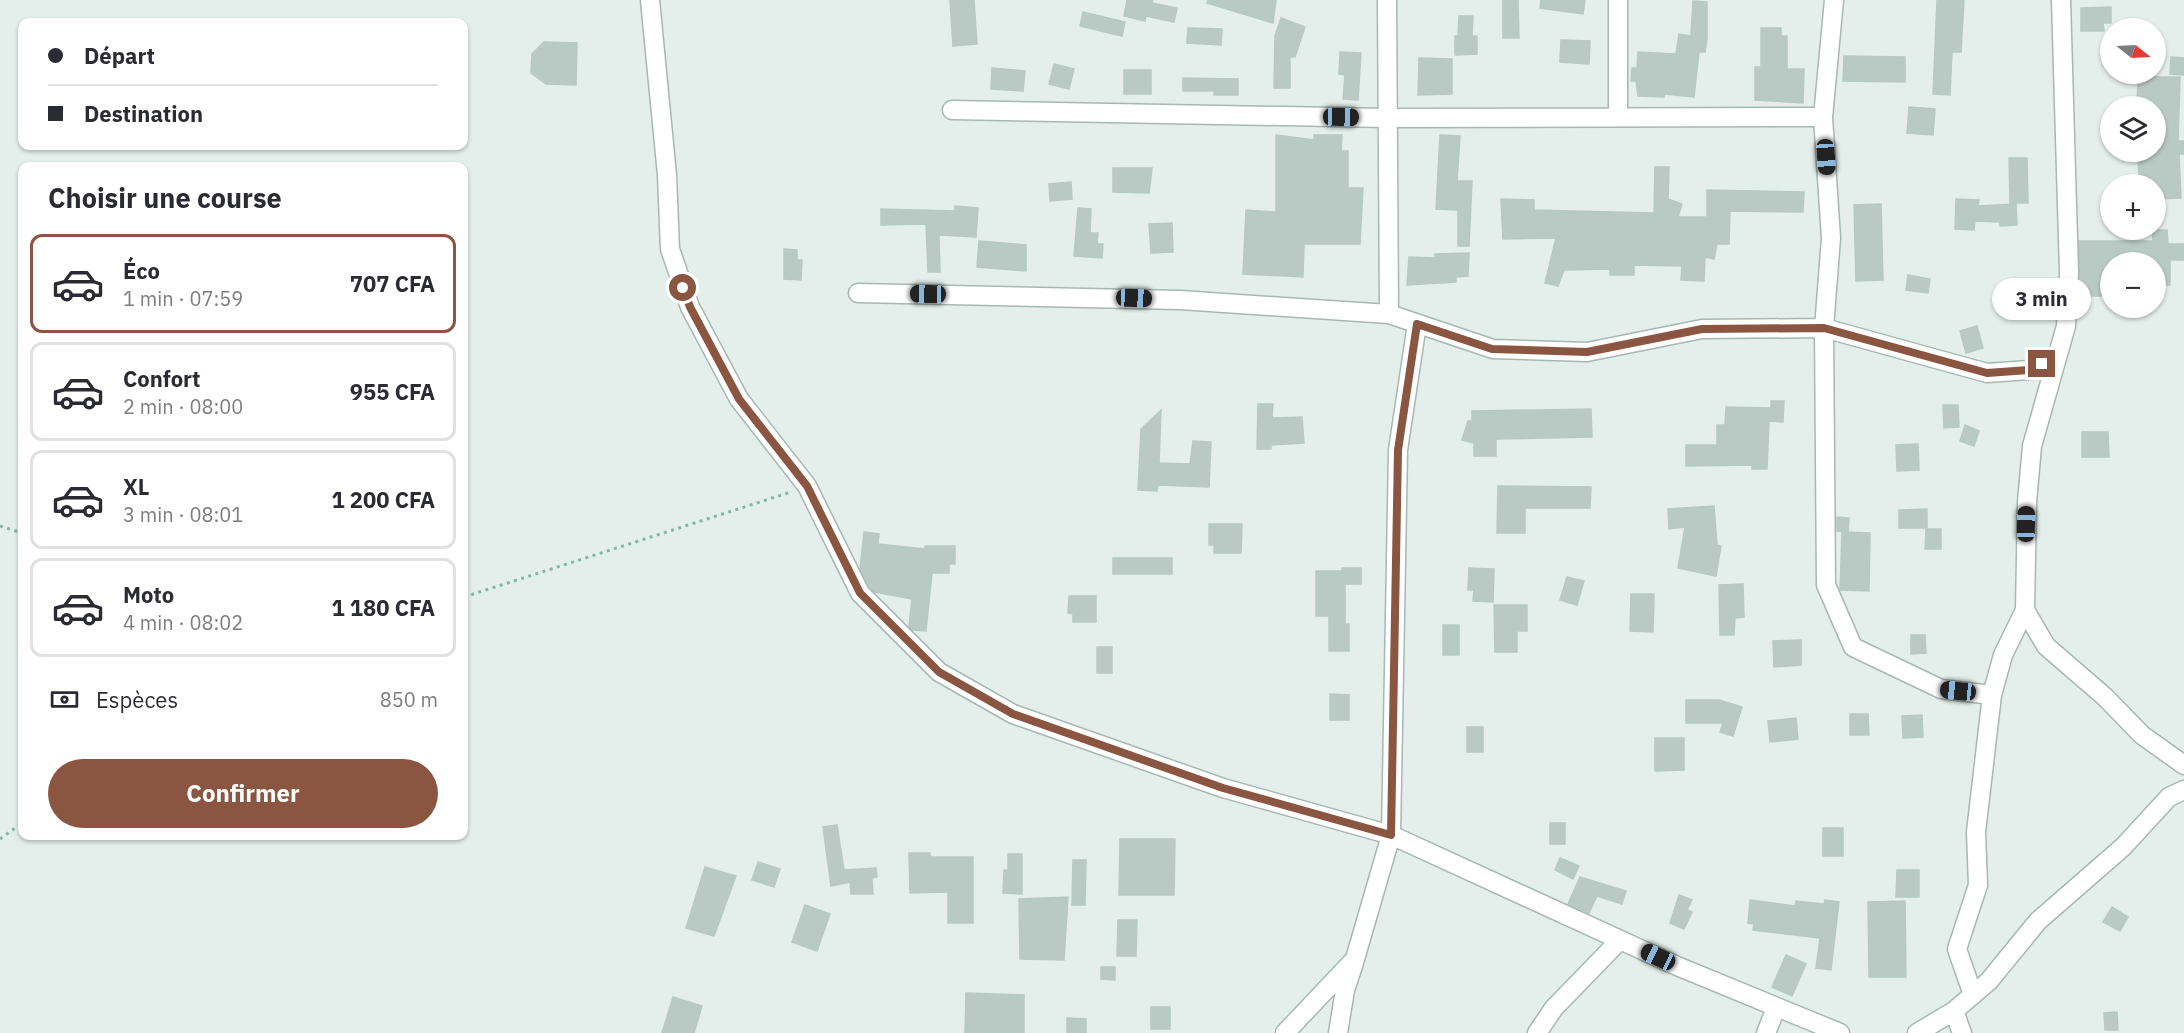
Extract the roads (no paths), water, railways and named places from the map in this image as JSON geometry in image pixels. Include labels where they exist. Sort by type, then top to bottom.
[{"type":"street","points":[[650,0],[667,175],[670,249],[690,307],[739,399],[807,486],[860,593],[939,672],[1013,714],[1223,788],[1391,835],[1620,940],[1776,1008],[1840,1033]]},
{"type":"street","points":[[1387,0],[1389,314]]},
{"type":"street","points":[[1618,0],[1618,115]]},
{"type":"street","points":[[1834,0],[1822,117],[1832,238],[1824,328],[1826,585],[1853,647],[1941,689],[1992,694]]},
{"type":"street","points":[[1973,995],[1957,949],[1978,885],[1976,832],[1992,694],[2003,655],[2025,610],[2027,502],[2032,446],[2066,326],[2069,273],[2061,0]]},
{"type":"street","points":[[952,110],[1386,118],[1618,115],[1822,117]]},
{"type":"street","points":[[858,293],[1180,300],[1389,314],[1492,349],[1587,352],[1702,329],[1824,328],[1987,373],[2029,370],[2056,358]]},
{"type":"street","points":[[1338,1033],[1345,990],[1391,835],[1398,450],[1417,324]]},
{"type":"street","points":[[2025,610],[2046,646],[2105,697],[2142,735],[2184,765]]},
{"type":"street","points":[[1917,1033],[1954,1011],[1989,981],[2038,921],[2123,847],[2169,797],[2184,790]]},
{"type":"street","points":[[1537,1033],[1554,1008],[1620,940]]},
{"type":"street","points":[[1285,1033],[1355,959]]},
{"type":"street","points":[[1766,1033],[1776,1008]]},
{"type":"street","points":[[1954,1011],[1962,1033]]}]
